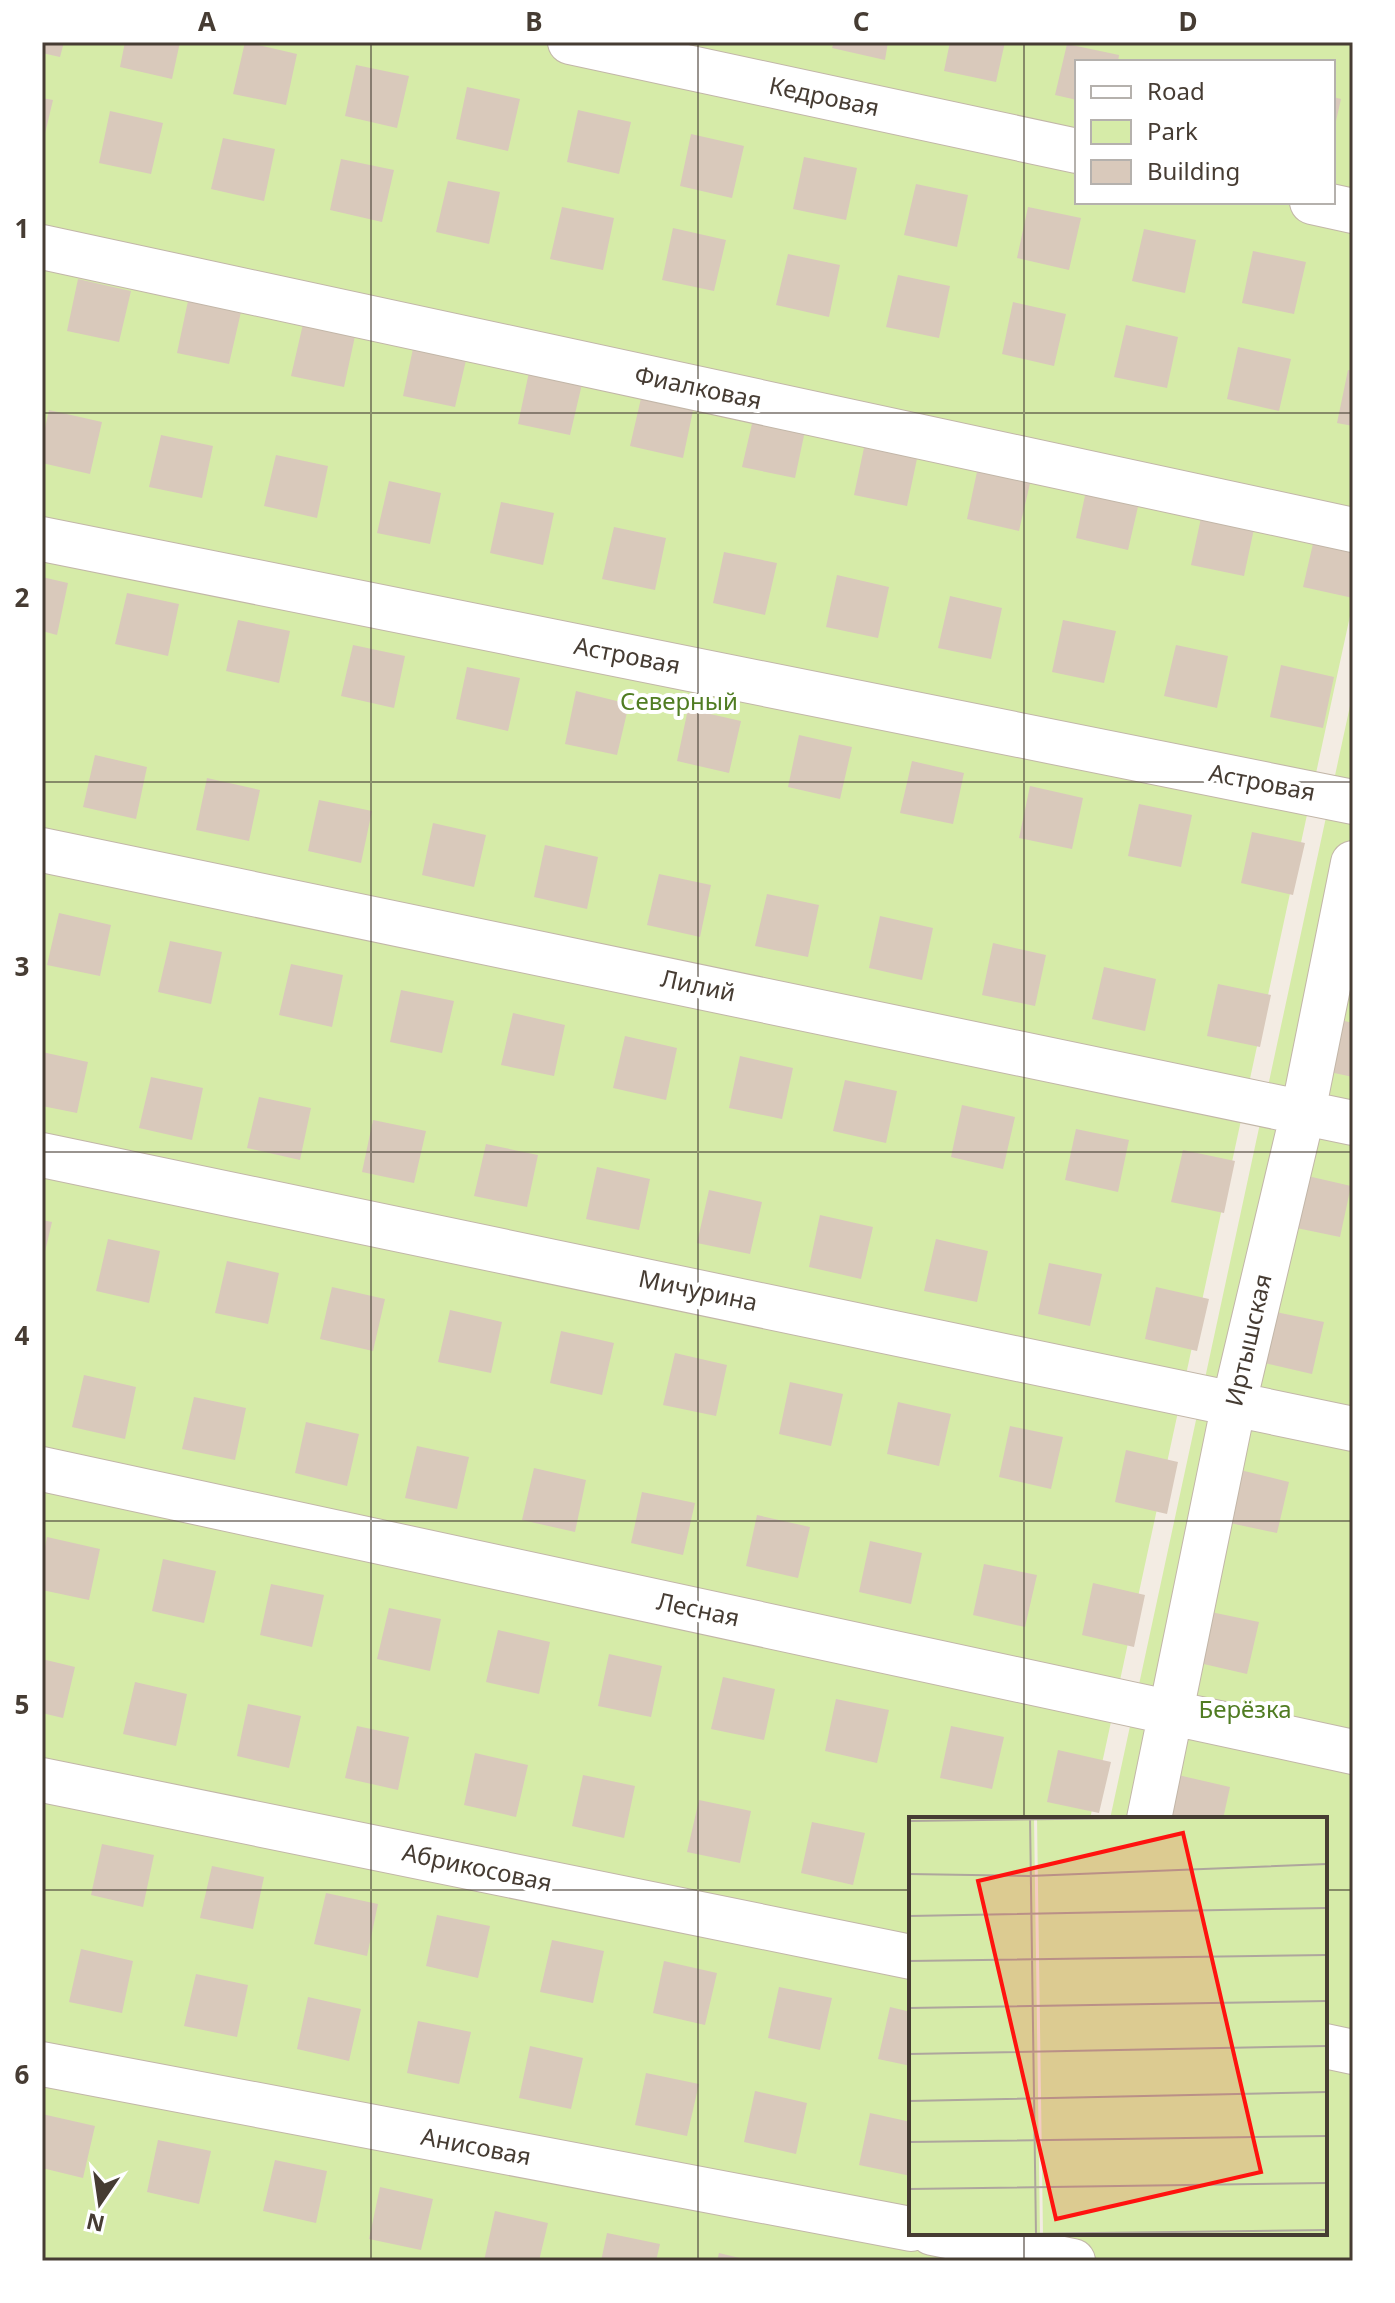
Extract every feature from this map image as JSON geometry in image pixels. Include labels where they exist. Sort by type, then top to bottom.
[{"type":"street","name":"Кедровая","points":[[570,42],[1075,151]]},
{"type":"street","points":[[1321,204],[1353,211]]},
{"type":"street","name":"Фиалковая","points":[[42,247],[1353,530]]},
{"type":"street","name":"Астровая","points":[[42,539],[1353,802]]},
{"type":"street","name":"Лилий","points":[[42,850],[1353,1123]]},
{"type":"street","name":"Иртышская","points":[[1149,1817],[1234,1403],[1303,1112],[1353,863]]},
{"type":"street","name":"Мичурина","points":[[42,1155],[1353,1429]]},
{"type":"street","name":"Лесная","points":[[42,1469],[1353,1752]]},
{"type":"street","name":"Абрикосовая","points":[[42,1780],[909,1957]]},
{"type":"street","points":[[1327,2046],[1353,2052]]},
{"type":"street","name":"Анисовая","points":[[42,2064],[909,2229]]},
{"type":"street","points":[[945,2235],[1060,2253]]},
{"type":"green space","name":"Северный","points":[[42,42],[1353,42],[1353,602],[1090,1817],[909,1817],[909,2235],[994,2261],[42,2261]]},
{"type":"green space","name":"Берёзка","points":[[1353,692],[1353,2261],[1015,2261],[1021,2235],[1327,2235],[1327,1817],[1110,1817]]},
{"type":"building","points":[[42,42],[64,42],[60,57],[42,53]]},
{"type":"building","points":[[125,42],[180,42],[172,79],[120,67]]},
{"type":"building","points":[[245,42],[297,54],[286,105],[233,94]]},
{"type":"building","points":[[834,42],[888,42],[885,60],[832,48]]},
{"type":"building","points":[[950,42],[1005,42],[996,82],[944,71]]},
{"type":"building","points":[[1067,44],[1119,55],[1118,60],[1075,60],[1075,100],[1055,95]]},
{"type":"building","points":[[356,65],[409,76],[397,128],[345,116]]},
{"type":"building","points":[[467,87],[520,99],[508,151],[456,139]]},
{"type":"building","points":[[42,98],[53,100],[43,142],[42,142]]},
{"type":"building","points":[[1335,98],[1341,99],[1335,126]]},
{"type":"building","points":[[578,110],[631,122],[619,174],[567,162]]},
{"type":"building","points":[[110,111],[163,123],[151,174],[99,163]]},
{"type":"building","points":[[691,134],[744,146],[732,198],[680,186]]},
{"type":"building","points":[[223,138],[275,149],[264,201],[211,189]]},
{"type":"building","points":[[804,157],[857,168],[846,220],[793,209]]},
{"type":"building","points":[[341,159],[394,170],[382,222],[330,210]]},
{"type":"building","points":[[448,181],[500,192],[489,244],[436,232]]},
{"type":"building","points":[[916,184],[968,195],[957,247],[904,235]]},
{"type":"building","points":[[562,207],[614,218],[603,270],[550,259]]},
{"type":"building","points":[[1028,207],[1081,218],[1069,270],[1017,258]]},
{"type":"building","points":[[673,228],[726,240],[714,291],[662,280]]},
{"type":"building","points":[[1144,229],[1196,240],[1185,293],[1132,281]]},
{"type":"building","points":[[1253,251],[1306,262],[1294,314],[1242,303]]},
{"type":"building","points":[[788,254],[840,265],[829,317],[776,305]]},
{"type":"building","points":[[898,275],[950,286],[939,338],[886,327]]},
{"type":"building","points":[[78,279],[131,291],[119,342],[67,331]]},
{"type":"building","points":[[188,301],[241,312],[229,364],[177,353]]},
{"type":"building","points":[[1013,302],[1066,314],[1054,366],[1002,354]]},
{"type":"building","points":[[303,324],[355,336],[344,387],[291,376]]},
{"type":"building","points":[[1126,325],[1178,337],[1167,388],[1114,377]]},
{"type":"building","points":[[414,344],[467,356],[455,407],[403,396]]},
{"type":"building","points":[[1238,347],[1291,359],[1279,411],[1227,399]]},
{"type":"building","points":[[1348,370],[1353,371],[1353,426],[1337,423]]},
{"type":"building","points":[[529,372],[582,384],[570,435],[518,424]]},
{"type":"building","points":[[642,394],[694,406],[683,458],[630,446]]},
{"type":"building","points":[[49,410],[102,422],[90,474],[42,463],[42,441]]},
{"type":"building","points":[[754,415],[806,426],[795,478],[742,467]]},
{"type":"building","points":[[161,435],[213,446],[202,498],[149,487]]},
{"type":"building","points":[[865,443],[918,454],[907,506],[854,495]]},
{"type":"building","points":[[276,455],[328,466],[317,518],[264,506]]},
{"type":"building","points":[[978,467],[1031,479],[1019,531],[967,519]]},
{"type":"building","points":[[389,481],[441,493],[430,544],[377,533]]},
{"type":"building","points":[[1087,486],[1140,498],[1128,550],[1076,538]]},
{"type":"building","points":[[501,502],[554,513],[543,565],[490,553]]},
{"type":"building","points":[[1202,513],[1255,524],[1244,576],[1191,565]]},
{"type":"building","points":[[614,527],[666,538],[655,590],[602,579]]},
{"type":"building","points":[[1315,535],[1353,544],[1353,598],[1303,587]]},
{"type":"building","points":[[724,552],[777,563],[765,615],[713,603]]},
{"type":"building","points":[[837,575],[889,587],[878,638],[826,627]]},
{"type":"building","points":[[42,577],[68,583],[57,635],[42,631]]},
{"type":"building","points":[[127,593],[179,604],[168,656],[115,644]]},
{"type":"building","points":[[950,596],[1002,608],[991,659],[938,648]]},
{"type":"building","points":[[238,620],[290,631],[279,683],[226,671]]},
{"type":"building","points":[[1063,620],[1116,631],[1104,683],[1052,672]]},
{"type":"building","points":[[353,645],[405,656],[394,708],[341,696]]},
{"type":"building","points":[[1176,645],[1228,656],[1217,708],[1164,696]]},
{"type":"building","points":[[1281,665],[1334,677],[1323,728],[1270,717]]},
{"type":"building","points":[[467,667],[520,678],[508,731],[456,719]]},
{"type":"building","points":[[576,691],[629,704],[617,755],[565,744]]},
{"type":"building","points":[[688,709],[741,721],[729,773],[677,761]]},
{"type":"building","points":[[799,735],[852,747],[840,799],[788,787]]},
{"type":"building","points":[[95,755],[147,767],[136,819],[83,807]]},
{"type":"building","points":[[912,761],[964,773],[953,824],[900,813]]},
{"type":"building","points":[[207,778],[260,790],[249,841],[196,830]]},
{"type":"building","points":[[1030,786],[1083,798],[1072,849],[1019,838]]},
{"type":"building","points":[[319,800],[372,811],[361,863],[308,851]]},
{"type":"building","points":[[1139,804],[1192,815],[1181,867],[1128,856]]},
{"type":"building","points":[[433,823],[486,835],[474,887],[422,875]]},
{"type":"building","points":[[1252,832],[1305,843],[1293,895],[1241,883]]},
{"type":"building","points":[[545,845],[598,857],[587,909],[534,897]]},
{"type":"building","points":[[659,874],[711,885],[700,937],[647,925]]},
{"type":"building","points":[[767,894],[819,905],[808,957],[755,946]]},
{"type":"building","points":[[59,913],[111,925],[100,976],[47,965]]},
{"type":"building","points":[[880,916],[933,928],[922,980],[869,968]]},
{"type":"building","points":[[170,941],[222,952],[211,1004],[158,992]]},
{"type":"building","points":[[993,943],[1046,955],[1035,1006],[982,995]]},
{"type":"building","points":[[291,964],[343,975],[332,1027],[279,1015]]},
{"type":"building","points":[[1104,967],[1156,979],[1145,1031],[1092,1019]]},
{"type":"building","points":[[1218,984],[1271,995],[1260,1047],[1207,1036]]},
{"type":"building","points":[[401,990],[454,1001],[442,1053],[390,1042]]},
{"type":"building","points":[[513,1013],[565,1025],[554,1076],[501,1065]]},
{"type":"building","points":[[1332,1018],[1353,1023],[1353,1077],[1320,1070]]},
{"type":"building","points":[[625,1036],[677,1048],[666,1100],[613,1088]]},
{"type":"building","points":[[42,1052],[88,1062],[77,1113],[42,1106]]},
{"type":"building","points":[[740,1056],[793,1068],[782,1119],[729,1108]]},
{"type":"building","points":[[151,1077],[203,1088],[192,1140],[139,1128]]},
{"type":"building","points":[[845,1080],[897,1091],[886,1143],[833,1131]]},
{"type":"building","points":[[259,1097],[311,1108],[300,1160],[247,1148]]},
{"type":"building","points":[[962,1105],[1015,1117],[1003,1169],[951,1157]]},
{"type":"building","points":[[373,1120],[426,1131],[414,1183],[362,1172]]},
{"type":"building","points":[[1076,1129],[1129,1140],[1118,1192],[1065,1180]]},
{"type":"building","points":[[486,1144],[538,1155],[527,1207],[474,1196]]},
{"type":"building","points":[[1183,1150],[1235,1161],[1224,1213],[1171,1202]]},
{"type":"building","points":[[597,1167],[650,1179],[639,1230],[586,1219]]},
{"type":"building","points":[[1299,1174],[1351,1186],[1340,1237],[1287,1226]]},
{"type":"building","points":[[709,1190],[762,1202],[750,1254],[697,1243]]},
{"type":"building","points":[[820,1215],[873,1227],[861,1279],[809,1267]]},
{"type":"building","points":[[42,1220],[52,1222],[43,1260],[42,1260]]},
{"type":"building","points":[[108,1239],[160,1251],[149,1303],[96,1291]]},
{"type":"building","points":[[936,1239],[988,1251],[977,1302],[924,1291]]},
{"type":"building","points":[[227,1261],[279,1273],[268,1324],[215,1313]]},
{"type":"building","points":[[1049,1263],[1102,1274],[1090,1326],[1038,1314]]},
{"type":"building","points":[[332,1287],[385,1299],[373,1351],[320,1339]]},
{"type":"building","points":[[1156,1287],[1209,1299],[1197,1351],[1145,1339]]},
{"type":"building","points":[[450,1310],[502,1322],[491,1373],[438,1362]]},
{"type":"building","points":[[1271,1311],[1324,1322],[1312,1374],[1260,1362]]},
{"type":"building","points":[[561,1331],[614,1343],[602,1395],[550,1383]]},
{"type":"building","points":[[675,1353],[727,1365],[716,1416],[663,1405]]},
{"type":"building","points":[[84,1375],[136,1387],[125,1439],[72,1427]]},
{"type":"building","points":[[790,1382],[843,1394],[831,1446],[779,1434]]},
{"type":"building","points":[[194,1397],[246,1408],[235,1460],[182,1449]]},
{"type":"building","points":[[898,1402],[951,1414],[939,1466],[887,1454]]},
{"type":"building","points":[[306,1422],[359,1434],[347,1486],[295,1473]]},
{"type":"building","points":[[1010,1426],[1063,1437],[1051,1489],[999,1477]]},
{"type":"building","points":[[417,1446],[469,1457],[457,1509],[405,1498]]},
{"type":"building","points":[[1126,1450],[1178,1462],[1167,1514],[1115,1502]]},
{"type":"building","points":[[534,1468],[586,1480],[575,1532],[522,1520]]},
{"type":"building","points":[[1236,1469],[1289,1482],[1277,1533],[1225,1522]]},
{"type":"building","points":[[642,1492],[695,1503],[683,1555],[631,1543]]},
{"type":"building","points":[[757,1515],[810,1527],[798,1578],[746,1566]]},
{"type":"building","points":[[47,1537],[100,1549],[89,1600],[42,1590],[42,1561]]},
{"type":"building","points":[[870,1541],[922,1553],[911,1604],[859,1592]]},
{"type":"building","points":[[163,1559],[216,1571],[204,1623],[152,1611]]},
{"type":"building","points":[[984,1564],[1037,1575],[1025,1627],[973,1615]]},
{"type":"building","points":[[1093,1583],[1145,1595],[1134,1647],[1082,1635]]},
{"type":"building","points":[[271,1584],[324,1595],[312,1647],[260,1635]]},
{"type":"building","points":[[389,1608],[441,1619],[430,1671],[377,1659]]},
{"type":"building","points":[[1206,1611],[1259,1622],[1247,1674],[1195,1662]]},
{"type":"building","points":[[498,1630],[550,1642],[539,1694],[486,1682]]},
{"type":"building","points":[[609,1654],[662,1666],[651,1717],[598,1706]]},
{"type":"building","points":[[42,1659],[75,1667],[63,1718],[42,1713]]},
{"type":"building","points":[[723,1677],[775,1689],[764,1740],[711,1729]]},
{"type":"building","points":[[135,1682],[187,1694],[176,1746],[123,1734]]},
{"type":"building","points":[[836,1699],[889,1710],[877,1763],[825,1751]]},
{"type":"building","points":[[248,1704],[301,1716],[289,1768],[237,1756]]},
{"type":"building","points":[[357,1726],[409,1737],[398,1790],[345,1778]]},
{"type":"building","points":[[951,1726],[1004,1737],[992,1789],[940,1778]]},
{"type":"building","points":[[1058,1750],[1111,1762],[1099,1813],[1047,1802]]},
{"type":"building","points":[[475,1753],[528,1765],[516,1817],[464,1805]]},
{"type":"building","points":[[583,1775],[635,1786],[624,1838],[572,1826]]},
{"type":"building","points":[[1178,1775],[1230,1787],[1223,1817],[1168,1817]]},
{"type":"building","points":[[699,1800],[751,1811],[740,1863],[687,1852]]},
{"type":"building","points":[[812,1822],[865,1833],[853,1885],[801,1873]]},
{"type":"building","points":[[102,1844],[154,1855],[143,1907],[91,1895]]},
{"type":"building","points":[[212,1866],[264,1877],[253,1929],[200,1918]]},
{"type":"building","points":[[326,1893],[378,1904],[367,1956],[314,1944]]},
{"type":"building","points":[[437,1915],[490,1926],[478,1978],[426,1966]]},
{"type":"building","points":[[552,1940],[604,1951],[593,2003],[540,1992]]},
{"type":"building","points":[[81,1949],[133,1961],[122,2013],[69,2002]]},
{"type":"building","points":[[664,1961],[717,1973],[705,2025],[653,2013]]},
{"type":"building","points":[[196,1974],[248,1985],[237,2037],[184,2026]]},
{"type":"building","points":[[779,1987],[832,1998],[820,2050],[768,2038]]},
{"type":"building","points":[[308,1997],[361,2009],[349,2061],[297,2049]]},
{"type":"building","points":[[890,2007],[909,2012],[909,2066],[878,2059]]},
{"type":"building","points":[[418,2021],[471,2032],[459,2084],[407,2073]]},
{"type":"building","points":[[530,2046],[583,2058],[571,2109],[519,2098]]},
{"type":"building","points":[[646,2073],[699,2084],[687,2136],[635,2125]]},
{"type":"building","points":[[755,2091],[807,2103],[796,2154],[744,2142]]},
{"type":"building","points":[[870,2113],[909,2122],[909,2176],[859,2165]]},
{"type":"building","points":[[42,2114],[95,2126],[83,2178],[42,2168]]},
{"type":"building","points":[[158,2140],[211,2151],[199,2204],[147,2192]]},
{"type":"building","points":[[275,2160],[327,2171],[316,2223],[263,2211]]},
{"type":"building","points":[[380,2187],[433,2199],[421,2250],[369,2239]]},
{"type":"building","points":[[495,2211],[548,2223],[539,2261],[484,2261]]},
{"type":"building","points":[[607,2233],[660,2244],[656,2261],[601,2261]]},
{"type":"building","points":[[719,2253],[748,2260],[717,2261]]}]
